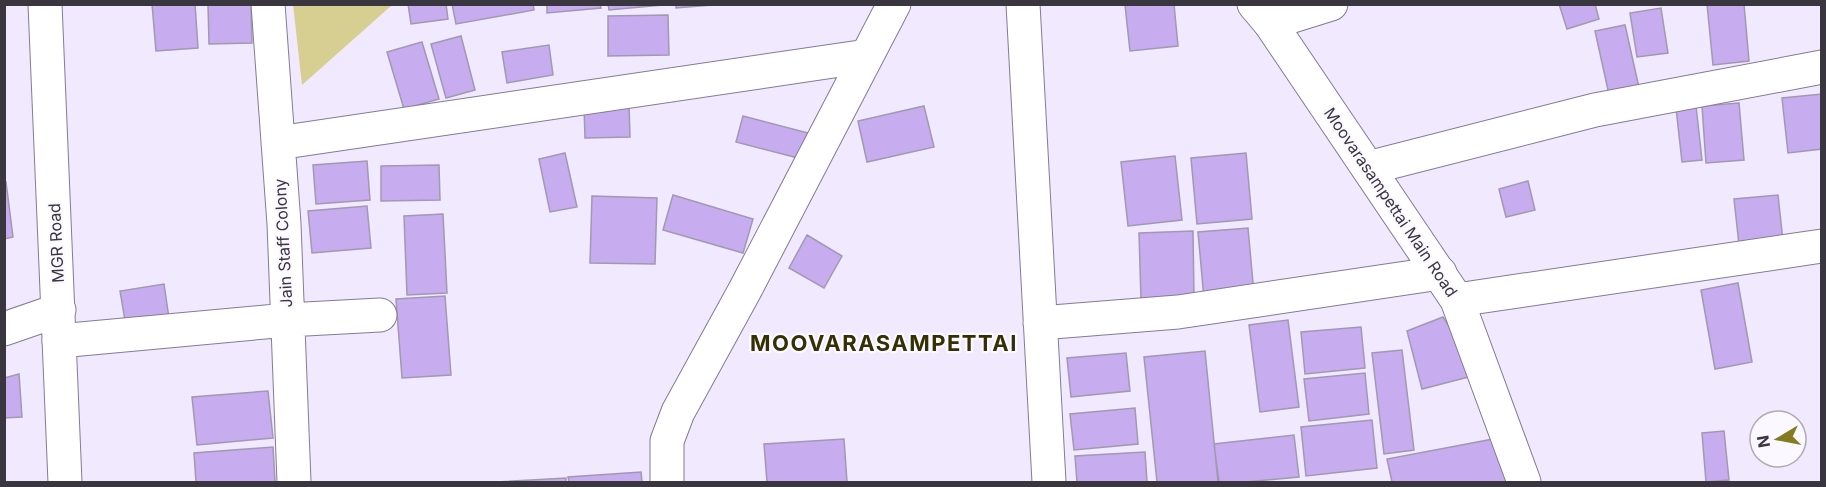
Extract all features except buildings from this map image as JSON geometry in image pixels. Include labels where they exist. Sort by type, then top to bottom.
[{"type":"street","name":"MGR Road","points":[[45,4],[65,483]]},
{"type":"street","name":"Jain Staff Colony","points":[[268,4],[284,224],[294,483]]},
{"type":"street","points":[[667,483],[667,441],[678,412],[745,290],[894,4]]},
{"type":"street","points":[[1023,4],[1049,483]]},
{"type":"street","points":[[1262,14],[1331,4]]},
{"type":"street","name":"Moovarasampettai Main Road","points":[[1262,14],[1448,287],[1524,483]]},
{"type":"street","points":[[278,143],[867,56]]},
{"type":"street","points":[[1368,168],[1595,110],[1821,67]]},
{"type":"street","points":[[1040,323],[1448,287],[1821,246]]},
{"type":"street","points":[[4,329],[380,315]]},
{"type":"shaded area","points":[[293,4],[392,4],[392,5],[302,85]]},
{"type":"district","name":"MOOVARASAMPETTAI","points":[[884,343]]}]
